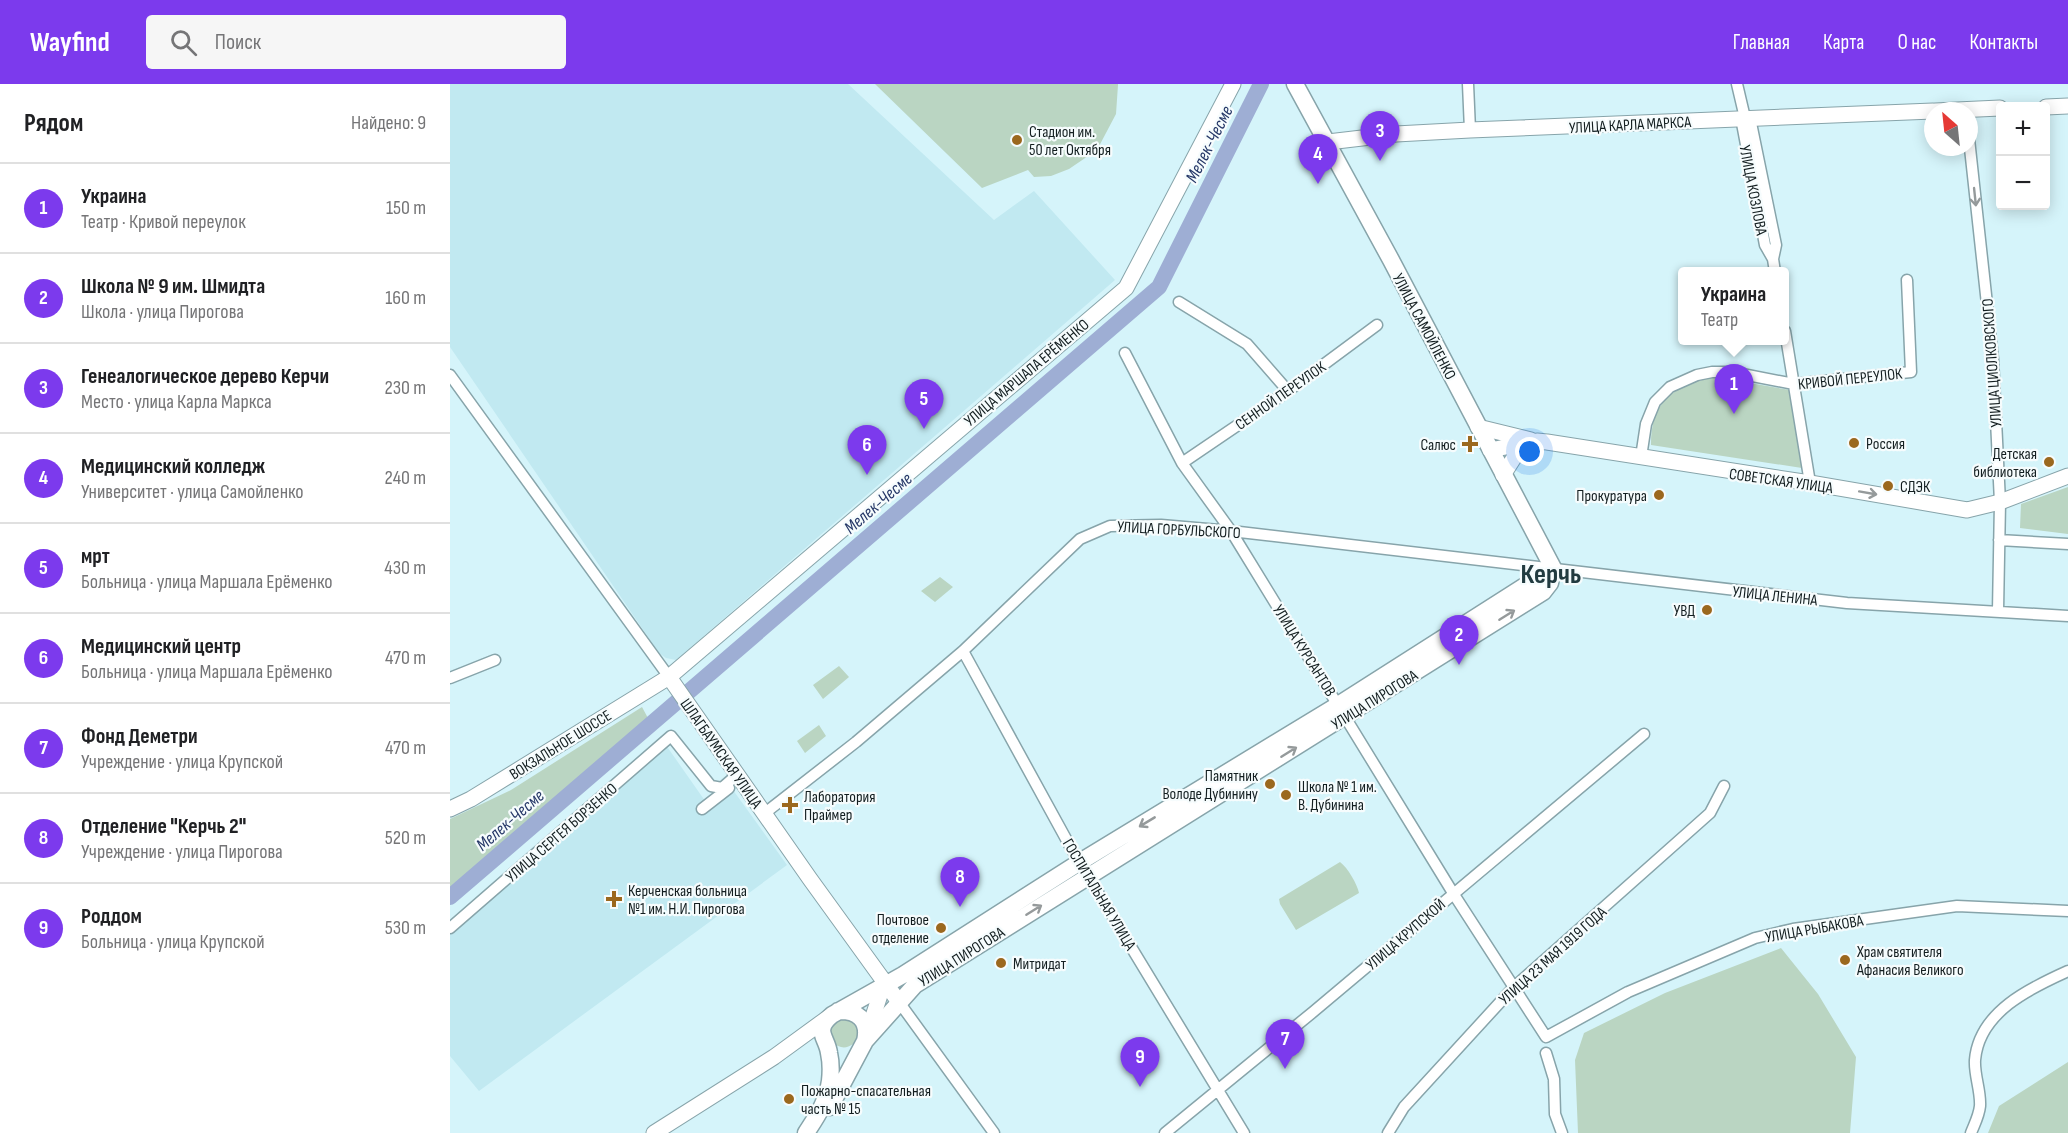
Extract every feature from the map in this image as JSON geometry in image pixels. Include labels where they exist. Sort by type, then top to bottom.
[{"type":"main road","name":"УЛИЦА МАРШАЛА ЕРЁМЕНКО","points":[[671,681],[1126,288],[1233,84]]},
{"type":"main road","name":"УЛИЦА САМОЙЛЕНКО","points":[[1295,84],[1328,142],[1552,568]]},
{"type":"main road","points":[[2050,107],[2068,106]]},
{"type":"main road","name":"УЛИЦА КАРЛА МАРКСА","points":[[1978,109],[1996,108]]},
{"type":"main road","name":"УЛИЦА КАРЛА МАРКСА","points":[[1328,142],[1396,134],[1470,130],[1924,111]]},
{"type":"main road","points":[[1478,427],[1537,441]]},
{"type":"main road","points":[[1503,475],[1517,453],[1537,441]]},
{"type":"main road","name":"СОВЕТСКАЯ УЛИЦА","points":[[1490,450],[1537,441],[1726,472],[1810,483],[1966,510],[2000,502],[2068,476]]},
{"type":"main road","name":"УЛИЦА ПИРОГОВА","points":[[835,1013],[1084,869],[1342,711],[1543,592],[1550,583],[1552,568]]},
{"type":"main road","name":"ШЛАГБАУМСКАЯ УЛИЦА","points":[[671,681],[899,1002]]},
{"type":"main road","name":"ВОКЗАЛЬНОЕ ШОССЕ","points":[[450,809],[471,799],[671,681]]},
{"type":"main road","name":"УЛИЦА ПИРОГОВА","points":[[828,1104],[864,1043],[915,985],[1084,869]]},
{"type":"main road","points":[[774,1057],[806,1042],[814,1041],[835,1053],[848,1055],[859,1049],[864,1043],[880,995],[886,985]]},
{"type":"main road","points":[[654,1133],[774,1057],[835,1013],[852,1011],[862,1019],[866,1032],[864,1043]]},
{"type":"main road","points":[[813,1133],[828,1104],[830,1080],[827,1047],[822,1034],[823,1027],[835,1013]]},
{"type":"main road","points":[[806,1133],[828,1104]]},
{"type":"street","points":[[1468,84],[1470,130]]},
{"type":"street","name":"УЛИЦА КОЗЛОВА","points":[[1737,84],[1776,245],[1773,259],[1774,267]]},
{"type":"street","name":"УЛИЦА ЦИОЛКОВСКОГО","points":[[1971,156],[1993,359],[2000,502],[1998,611]]},
{"type":"street","name":"КРИВОЙ ПЕРЕУЛОК","points":[[1641,457],[1650,411],[1662,394],[1683,380],[1712,372],[1732,372],[1794,384],[1911,372],[1907,280]]},
{"type":"street","points":[[1179,302],[1247,344],[1288,391]]},
{"type":"street","name":"СЕННОЙ ПЕРЕУЛОК","points":[[1182,463],[1288,391],[1377,324]]},
{"type":"street","points":[[1787,345],[1810,483]]},
{"type":"street","name":"УЛИЦА КУРСАНТОВ","points":[[1125,353],[1182,463],[1231,531],[1453,893],[1546,1037]]},
{"type":"street","name":"ШЛАГБАУМСКАЯ УЛИЦА","points":[[450,375],[671,681]]},
{"type":"street","name":"УЛИЦА ГОРБУЛЬСКОГО","points":[[765,813],[856,742],[963,651],[1080,539],[1110,526],[1161,525],[1231,531],[1552,568]]},
{"type":"street","points":[[1999,540],[2068,544]]},
{"type":"street","name":"УЛИЦА ЛЕНИНА","points":[[1552,568],[1847,603],[2068,616]]},
{"type":"street","name":"ГОСПИТАЛЬНАЯ УЛИЦА","points":[[963,651],[1084,869],[1244,1133]]},
{"type":"street","points":[[450,678],[495,660]]},
{"type":"street","name":"УЛИЦА КРУПСКОЙ","points":[[1165,1133],[1644,734]]},
{"type":"street","name":"УЛИЦА СЕРГЕЯ БОРЗЕНКО","points":[[450,928],[671,736],[711,786],[723,790]]},
{"type":"street","points":[[702,808],[740,776]]},
{"type":"street","name":"УЛИЦА 23 МАЯ 1919 ГОДА","points":[[1388,1133],[1404,1107],[1514,987],[1710,813],[1724,786]]},
{"type":"street","name":"УЛИЦА РЫБАКОВА","points":[[1546,1037],[1628,992],[1755,939],[1792,929],[1957,906],[2068,911]]},
{"type":"street","points":[[1971,1133],[1980,1106],[1975,1061],[1978,1046],[1985,1031],[1996,1016],[2013,1001],[2035,986],[2068,971]]},
{"type":"street","name":"ШЛАГБАУМСКАЯ УЛИЦА","points":[[899,1002],[994,1133]]},
{"type":"street","points":[[1546,1053],[1554,1079],[1555,1114],[1562,1133]]},
{"type":"shaded area","points":[[450,84],[848,84],[994,220],[1034,191],[1115,280],[676,660],[666,658],[659,653],[450,347]]},
{"type":"shaded area","name":"Керченская больница №1 им. Н.И. Пирогова","points":[[661,738],[710,808],[733,790],[787,865],[479,1091],[450,1056],[450,933]]},
{"type":"green space","name":"Стадион им. 50 лет Октября","points":[[875,84],[1118,85],[1116,114],[1097,150],[1069,169],[1051,176],[1034,177],[1028,170],[982,188]]},
{"type":"green space","points":[[1709,378],[1790,390],[1802,468],[1651,445],[1655,418],[1665,400],[1683,387]]},
{"type":"green space","points":[[2068,487],[2068,534],[2020,528],[2021,504]]},
{"type":"green space","points":[[940,577],[953,587],[935,602],[921,591]]},
{"type":"green space","points":[[839,666],[849,677],[823,699],[813,685]]},
{"type":"green space","points":[[642,707],[649,720],[450,888],[450,819],[511,790]]},
{"type":"green space","points":[[819,725],[826,736],[805,753],[797,741]]},
{"type":"green space","points":[[1340,862],[1352,876],[1359,893],[1296,930],[1279,899]]},
{"type":"green space","points":[[1781,948],[1818,994],[1856,1057],[1850,1133],[1578,1133],[1575,1060],[1584,1033],[1665,993]]},
{"type":"green space","points":[[842,1017],[856,1021],[860,1036],[848,1047],[840,1047],[832,1042],[830,1026]]},
{"type":"green space","points":[[2068,1062],[2068,1133],[1988,1133],[1999,1106]]},
{"type":"waterway","name":"Мелек-Чесме","points":[[450,897],[1159,287],[1261,84]]},
{"type":"place","name":"Стадион им. 50 лет Октября","points":[[1017,140]]},
{"type":"place","name":"Генеалогическое дерево Керчи","points":[[1380,161]]},
{"type":"place","name":"Медицинский колледж","points":[[1318,184]]},
{"type":"place","name":"Украина","points":[[1734,414]]},
{"type":"place","name":"мрт","points":[[924,429]]},
{"type":"place","name":"Россия","points":[[1854,443]]},
{"type":"place","name":"Салюс","points":[[1470,444]]},
{"type":"place","name":"Детская библиотека","points":[[2049,462]]},
{"type":"place","name":"Медицинский центр","points":[[867,475]]},
{"type":"place","name":"СДЭК","points":[[1888,486]]},
{"type":"place","name":"Прокуратура","points":[[1659,495]]},
{"type":"place","name":"УВД","points":[[1707,610]]},
{"type":"place","name":"Школа № 9 им. Шмидта","points":[[1459,665]]},
{"type":"place","name":"Памятник Володе Дубинину","points":[[1270,784]]},
{"type":"place","name":"Школа № 1 им. В. Дубинина","points":[[1286,795]]},
{"type":"place","name":"Лаборатория Праймер","points":[[790,805]]},
{"type":"place","name":"Керченская больница №1 им. Н.И. Пирогова","points":[[614,899]]},
{"type":"place","name":"Отделение \"Керчь 2\"","points":[[960,907]]},
{"type":"place","name":"Почтовое отделение","points":[[941,928]]},
{"type":"place","name":"Храм святителя Афанасия Великого","points":[[1845,960]]},
{"type":"place","name":"Митридат","points":[[1001,963]]},
{"type":"place","name":"Фонд Деметри","points":[[1285,1069]]},
{"type":"place","name":"Роддом","points":[[1140,1087]]},
{"type":"place","name":"Пожарно-спасательная часть № 15","points":[[789,1099]]},
{"type":"district","name":"Керчь","points":[[1551,573]]}]
